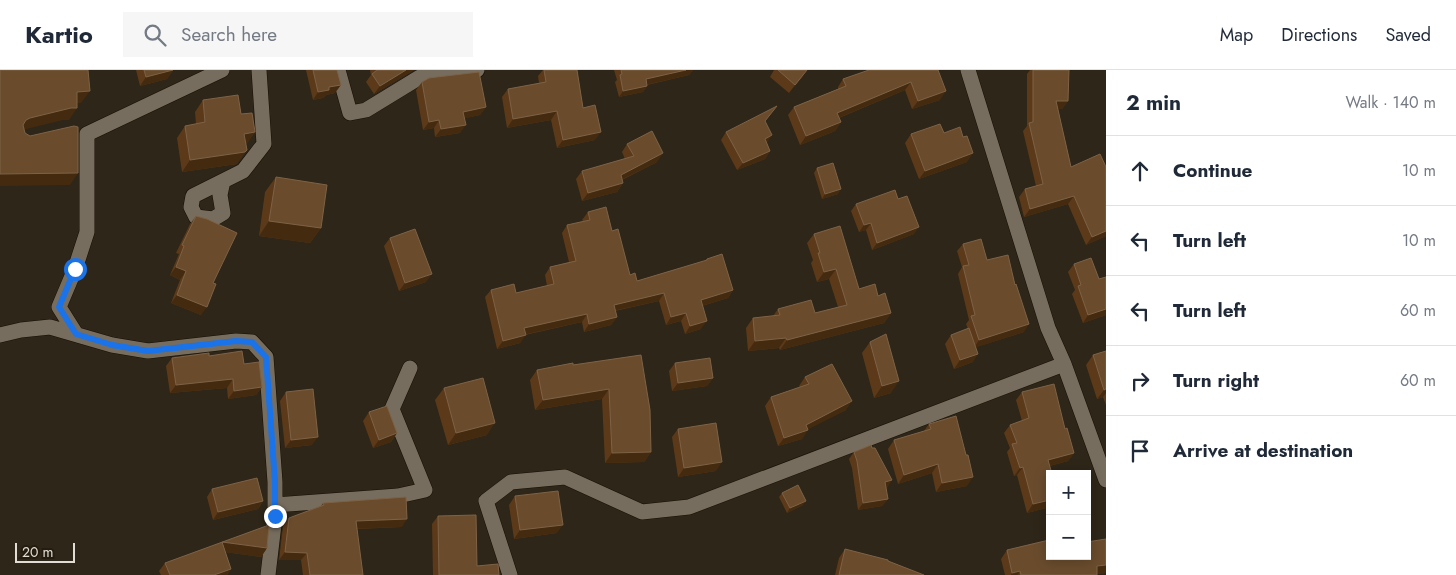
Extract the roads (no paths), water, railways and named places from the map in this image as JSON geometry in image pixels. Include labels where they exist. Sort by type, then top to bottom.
[{"type":"street","points":[[76,334],[59,307],[75,269],[87,232],[80,132],[222,70]]},
{"type":"street","points":[[223,181],[243,171],[264,144],[259,70]]},
{"type":"street","points":[[338,70],[350,113],[366,110],[420,77],[477,70]]},
{"type":"street","points":[[968,70],[1032,281],[1106,480]]},
{"type":"street","points":[[0,335],[21,330],[50,327],[112,345],[148,351],[236,341],[252,342],[266,357],[275,482],[275,505],[268,575]]},
{"type":"street","points":[[510,575],[486,501],[511,482],[565,476],[642,512],[688,507],[1064,364]]},
{"type":"street","points":[[275,505],[398,496],[425,490],[392,409],[410,368]]}]
